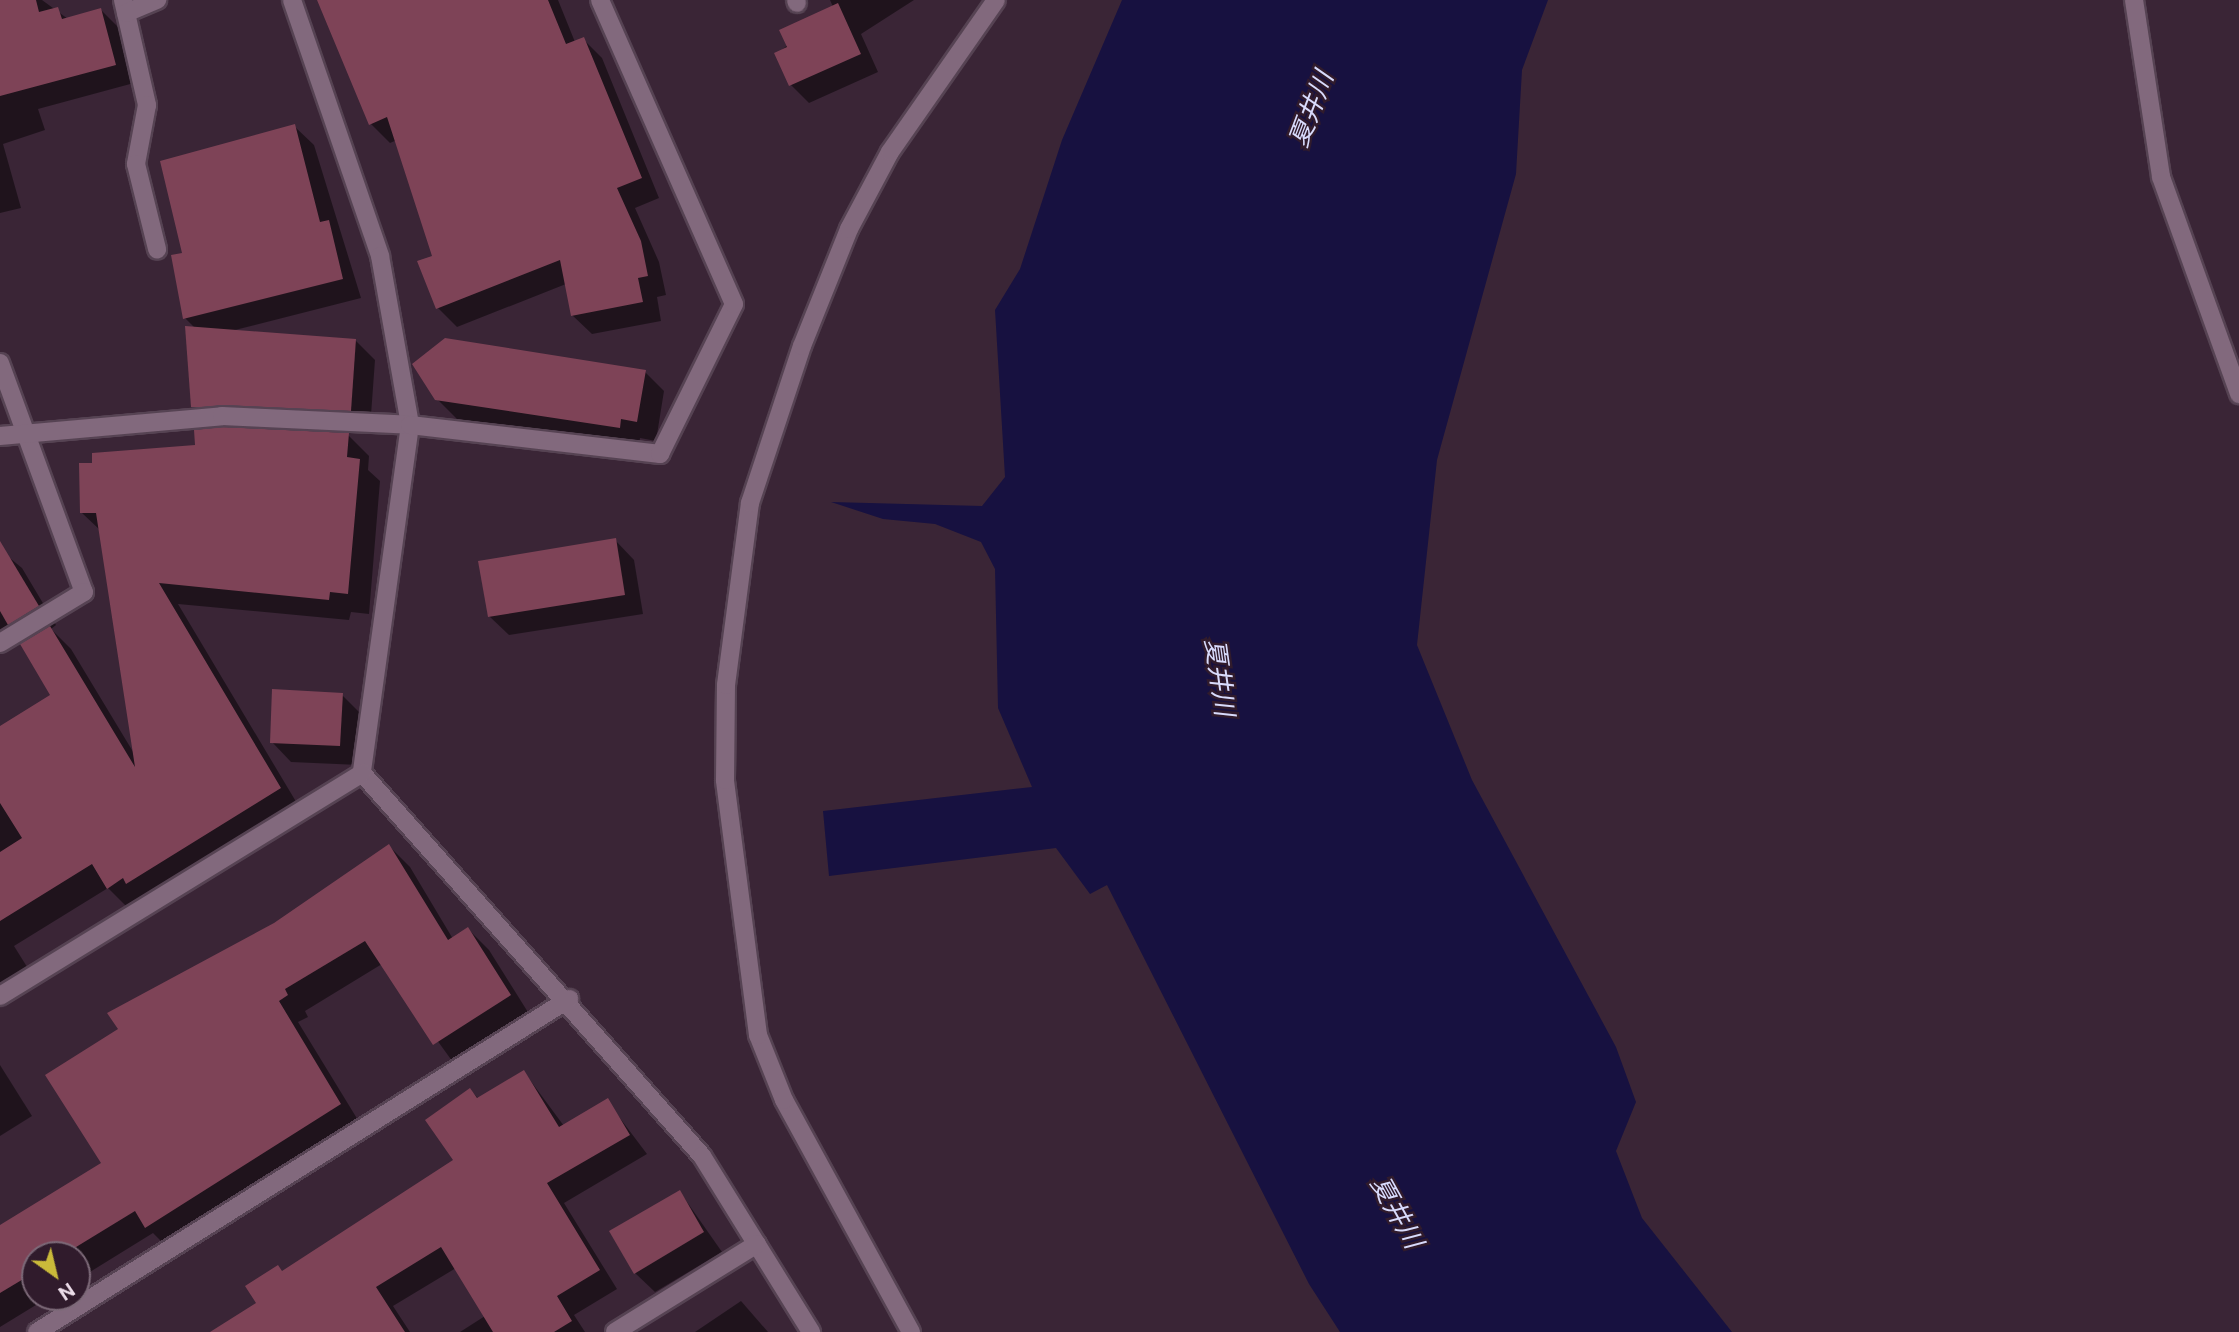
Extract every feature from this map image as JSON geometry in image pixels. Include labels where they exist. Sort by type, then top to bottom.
[{"type":"street","points":[[157,249],[136,164],[147,105],[125,7],[158,0]]},
{"type":"street","points":[[292,0],[380,256],[410,425],[362,773]]},
{"type":"street","points":[[0,436],[222,416],[410,425],[660,454],[734,304],[600,0]]},
{"type":"street","points":[[911,1332],[791,1112],[758,1035],[725,780],[726,685],[750,503],[802,346],[849,229],[890,152],[996,0]]},
{"type":"street","points":[[2134,0],[2161,177],[2239,394]]},
{"type":"street","points":[[0,363],[84,592],[0,643]]},
{"type":"street","points":[[0,996],[362,773]]},
{"type":"street","points":[[362,773],[569,999],[702,1156],[811,1332]]},
{"type":"street","points":[[37,1332],[569,999]]},
{"type":"street","points":[[615,1332],[757,1244]]},
{"type":"water","name":"夏井川","points":[[1122,0],[1548,0],[1522,70],[1516,174],[1437,460],[1417,645],[1472,780],[1616,1047],[1636,1102],[1616,1151],[1642,1218],[1732,1332],[1340,1332],[1309,1284],[1107,885],[1090,894],[1056,848],[829,876],[823,811],[1032,787],[998,708],[995,569],[981,542],[935,524],[883,519],[831,502],[982,506],[1005,477],[995,310],[1020,269],[1062,140]]},
{"type":"building","points":[[0,0],[36,0],[39,12],[58,7],[62,19],[101,8],[116,65],[0,96]]},
{"type":"building","points":[[317,0],[548,0],[566,44],[584,37],[642,178],[617,188],[641,241],[648,276],[638,278],[643,302],[571,316],[560,260],[436,309],[417,261],[432,256],[387,117],[369,125]]},
{"type":"building","points":[[838,3],[861,54],[789,86],[774,53],[787,47],[779,30]]},
{"type":"building","points":[[295,124],[320,222],[329,220],[343,279],[183,319],[171,255],[182,253],[160,161]]},
{"type":"building","points":[[185,326],[356,339],[351,411],[191,407]]},
{"type":"building","points":[[445,338],[646,370],[637,422],[621,419],[620,428],[435,400],[412,364]]},
{"type":"building","points":[[222,427],[349,433],[347,457],[360,459],[348,594],[330,592],[329,600],[159,583],[281,788],[126,884],[123,878],[107,889],[92,864],[0,921],[0,852],[22,838],[0,803],[0,726],[50,695],[20,644],[50,626],[135,767],[96,513],[80,513],[79,463],[92,463],[92,453],[195,445],[194,430]]},
{"type":"building","points":[[616,538],[625,595],[488,617],[478,561]]},
{"type":"building","points":[[0,541],[39,606],[8,625],[0,611]]},
{"type":"building","points":[[272,689],[343,693],[340,746],[270,743]]},
{"type":"building","points":[[389,844],[448,940],[468,927],[511,995],[433,1045],[365,941],[285,989],[288,995],[279,1001],[341,1104],[145,1228],[135,1211],[86,1241],[21,1241],[21,1280],[0,1293],[0,1225],[101,1163],[45,1075],[118,1029],[107,1013],[274,923]]},
{"type":"building","points":[[524,1070],[559,1127],[608,1098],[630,1135],[547,1183],[600,1270],[557,1296],[572,1321],[554,1332],[493,1332],[441,1247],[376,1287],[405,1332],[210,1332],[256,1303],[245,1286],[278,1265],[282,1271],[453,1160],[425,1120],[470,1088],[477,1098]]},
{"type":"building","points":[[680,1190],[704,1232],[634,1274],[609,1231]]}]
